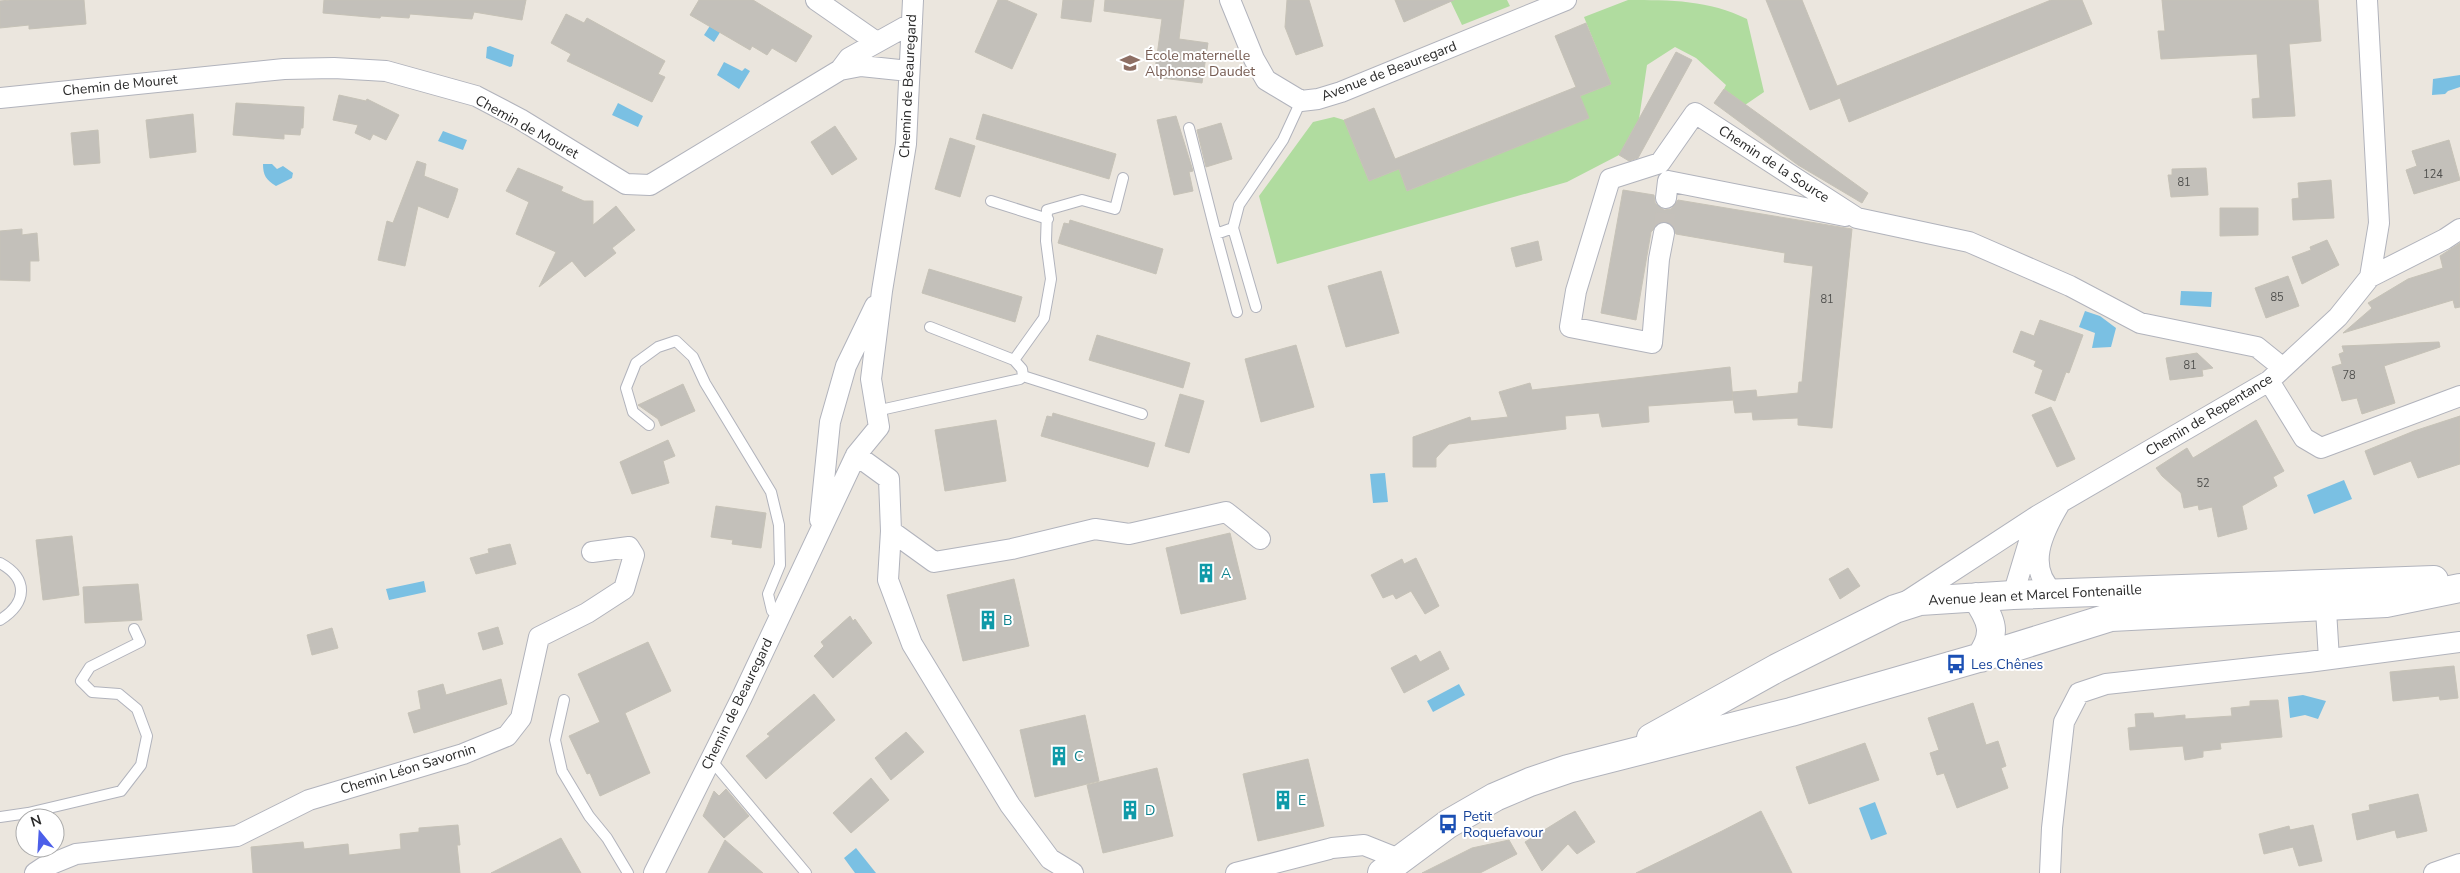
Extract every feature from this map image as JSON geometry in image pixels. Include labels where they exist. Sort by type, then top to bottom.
[{"type":"main road","name":"Avenue Jean et Marcel Fontenaille","points":[[1391,866],[1448,824],[1495,797],[1530,782],[1617,756],[1792,712],[1989,655],[2111,617],[2325,595],[2435,580],[2460,586]]},
{"type":"main road","name":"Avenue Jean et Marcel Fontenaille","points":[[1617,756],[1777,668],[1895,609],[1920,601],[2054,594],[2325,595]]},
{"type":"main road","points":[[1989,655],[2013,595]]},
{"type":"main road","points":[[1976,597],[1990,621],[1992,632],[1988,646],[1989,655]]},
{"type":"main road","points":[[1777,668],[1771,682],[1771,698],[1779,706],[1792,712]]},
{"type":"street","points":[[816,0],[875,41]]},
{"type":"street","name":"Chemin de Beauregard","points":[[654,873],[711,760],[856,455],[879,427],[871,379],[882,290],[906,144],[913,0]]},
{"type":"street","name":"Avenue de Beauregard","points":[[1230,0],[1254,59],[1266,80],[1301,101],[1318,99],[1341,92],[1566,0]]},
{"type":"street","name":"Chemin de Repentance","points":[[1895,609],[2037,516],[2276,374],[2338,317],[2370,277],[2379,223],[2367,0]]},
{"type":"street","points":[[840,70],[849,58],[875,41],[912,23]]},
{"type":"street","points":[[840,70],[861,66],[909,71]]},
{"type":"street","name":"Chemin de Mouret","points":[[0,98],[284,69],[334,68],[386,71],[476,96],[520,119],[626,184],[637,186],[650,185],[840,70]]},
{"type":"street","name":"Chemin de la Source","points":[[1664,233],[1659,259],[1652,344],[1570,327],[1576,291],[1610,179],[1660,162],[1695,113],[1857,218],[1969,242],[2070,286],[2140,323],[2256,348],[2276,374]]},
{"type":"street","points":[[1666,198],[1668,181],[1857,218]]},
{"type":"street","points":[[2370,277],[2445,239],[2460,229]]},
{"type":"street","name":"Chemin de Beauregard","points":[[818,535],[830,422],[846,366],[882,290]]},
{"type":"street","points":[[2276,374],[2304,438],[2321,448],[2460,396]]},
{"type":"street","points":[[856,455],[889,479],[891,531],[888,580],[912,644],[1010,805],[1050,859],[1073,873]]},
{"type":"street","points":[[2054,594],[2048,588],[2040,573],[2038,548],[2045,528],[2060,503]]},
{"type":"street","points":[[891,531],[934,562],[1012,549],[1095,529],[1129,534],[1226,512],[1260,539]]},
{"type":"street","points":[[2013,595],[2037,516]]},
{"type":"street","name":"Chemin Léon Savornin","points":[[36,873],[44,867],[76,854],[237,836],[309,800],[463,754],[507,736],[520,718],[539,636],[587,612],[624,589],[634,555],[629,547],[592,552]]},
{"type":"street","points":[[2325,595],[2329,659]]},
{"type":"street","points":[[2050,873],[2052,828],[2064,722],[2079,693],[2106,684],[2460,642]]},
{"type":"street","points":[[1236,873],[1330,849],[1364,845],[1391,866]]},
{"type":"street","points":[[2434,873],[2460,864]]},
{"type":"lane","points":[[1256,307],[1233,228],[1239,206],[1283,140],[1301,101]]},
{"type":"lane","points":[[1189,128],[1237,312]]},
{"type":"lane","points":[[1014,360],[1044,318],[1051,279],[1046,240],[1048,210],[1082,200],[1115,208],[1123,178]]},
{"type":"lane","points":[[991,201],[1048,219]]},
{"type":"lane","points":[[1216,234],[1233,228]]},
{"type":"lane","points":[[930,327],[1014,360],[1022,369],[1024,376]]},
{"type":"lane","points":[[649,425],[633,412],[626,388],[636,363],[658,347],[676,342],[693,357],[715,401],[771,492],[779,525],[780,565],[768,594],[772,610],[780,616]]},
{"type":"lane","points":[[876,412],[1020,379],[1024,376]]},
{"type":"lane","points":[[1024,376],[1142,414]]},
{"type":"lane","points":[[0,563],[10,569],[20,580],[21,590],[20,601],[12,612],[0,620]]},
{"type":"lane","points":[[0,817],[28,813],[121,791],[141,765],[147,736],[137,709],[119,694],[92,692],[81,681],[90,667],[140,642],[134,629]]},
{"type":"lane","points":[[564,700],[555,740],[562,771],[589,816],[607,838],[628,873]]},
{"type":"lane","points":[[711,760],[806,873]]},
{"type":"green space","points":[[1450,0],[1507,0],[1510,6],[1462,25]]},
{"type":"green space","points":[[1628,0],[1689,2],[1718,8],[1747,19],[1764,92],[1745,105],[1724,89],[1726,85],[1696,58],[1675,47],[1647,65],[1639,119],[1619,155],[1567,182],[1277,264],[1259,196],[1313,122],[1334,117],[1344,120],[1369,181],[1399,169],[1407,191],[1588,118],[1580,96],[1611,84],[1584,17]]},
{"type":"water","points":[[717,15],[727,21],[714,42],[704,35]]},
{"type":"water","points":[[490,46],[514,55],[512,66],[510,67],[486,58],[487,47]]},
{"type":"water","points":[[724,62],[742,71],[745,68],[750,71],[739,89],[717,75]]},
{"type":"water","points":[[2460,75],[2460,87],[2445,94],[2432,95],[2433,79]]},
{"type":"water","points":[[618,103],[643,116],[638,127],[612,115]]},
{"type":"water","points":[[443,131],[467,140],[463,150],[438,141]]},
{"type":"water","points":[[263,164],[272,164],[277,169],[283,166],[293,173],[292,178],[276,186],[266,177]]},
{"type":"water","points":[[2181,291],[2212,292],[2211,307],[2180,305]]},
{"type":"water","points":[[2085,311],[2100,316],[2116,328],[2111,347],[2092,348],[2095,333],[2079,327]]},
{"type":"water","points":[[1385,473],[1388,502],[1373,503],[1370,474]]},
{"type":"water","points":[[2344,480],[2352,499],[2314,514],[2307,495]]},
{"type":"water","points":[[424,581],[426,592],[389,600],[386,589]]},
{"type":"water","points":[[1459,684],[1465,695],[1433,712],[1427,701]]},
{"type":"water","points":[[2303,695],[2326,701],[2318,719],[2305,715],[2290,718],[2288,697]]},
{"type":"water","points":[[1875,802],[1887,834],[1871,840],[1859,808]]},
{"type":"water","points":[[856,848],[876,873],[855,873],[844,858]]},
{"type":"building","points":[[84,0],[86,24],[29,29],[29,25],[0,28],[0,1]]},
{"type":"building","points":[[324,0],[526,0],[522,20],[474,12],[472,19],[410,14],[409,18],[381,16],[380,18],[323,13]]},
{"type":"building","points":[[699,0],[753,0],[812,36],[796,62],[772,48],[767,55],[752,46],[750,50],[690,15]]},
{"type":"building","points":[[998,0],[1006,0],[1037,14],[1012,69],[975,52]]},
{"type":"building","points":[[1063,0],[1094,0],[1091,22],[1061,18]]},
{"type":"building","points":[[1105,0],[1184,0],[1179,39],[1208,43],[1202,83],[1154,77],[1162,19],[1104,11]]},
{"type":"building","points":[[1287,0],[1309,0],[1323,46],[1296,55],[1285,27]]},
{"type":"building","points":[[1395,0],[1454,0],[1404,22]]},
{"type":"building","points":[[1766,0],[1802,0],[1837,86],[2051,0],[2082,0],[2092,24],[1849,122],[1840,98],[1810,110]]},
{"type":"building","points":[[2162,0],[2318,0],[2321,41],[2289,44],[2295,116],[2253,118],[2252,99],[2260,98],[2257,54],[2161,59],[2158,31],[2165,31]]},
{"type":"building","points":[[566,14],[584,23],[587,18],[665,61],[658,74],[665,77],[652,102],[567,61],[571,54],[551,43]]},
{"type":"building","points":[[1586,23],[1611,84],[1580,96],[1589,118],[1407,191],[1399,169],[1369,181],[1344,120],[1374,108],[1395,159],[1576,87],[1555,36]]},
{"type":"building","points":[[1676,52],[1692,60],[1638,158],[1629,161],[1619,155]]},
{"type":"building","points":[[1724,89],[1868,193],[1862,203],[1798,165],[1714,103]]},
{"type":"building","points":[[339,95],[366,101],[367,99],[399,115],[386,140],[373,134],[370,140],[355,133],[358,125],[333,120]]},
{"type":"building","points":[[236,103],[304,107],[303,128],[301,128],[300,135],[284,134],[284,139],[233,135]]},
{"type":"building","points":[[193,114],[196,152],[150,158],[146,120]]},
{"type":"building","points":[[983,114],[1116,154],[1109,179],[976,139]]},
{"type":"building","points":[[1176,116],[1193,171],[1189,172],[1193,191],[1174,195],[1157,120]]},
{"type":"building","points":[[1221,123],[1232,159],[1206,167],[1197,130]]},
{"type":"building","points":[[835,126],[857,159],[832,175],[811,142]]},
{"type":"building","points":[[98,130],[100,163],[74,165],[71,133]]},
{"type":"building","points":[[950,138],[975,146],[960,197],[935,189]]},
{"type":"building","points":[[2449,140],[2460,180],[2414,194],[2406,170],[2417,166],[2412,151]]},
{"type":"building","points":[[417,161],[426,164],[424,176],[458,189],[448,218],[418,206],[405,266],[378,260],[387,221],[393,223]]},
{"type":"building","points":[[518,168],[563,187],[561,191],[584,201],[593,201],[593,225],[616,206],[635,230],[612,248],[616,253],[585,277],[572,261],[539,287],[556,252],[516,234],[529,202],[506,191]]},
{"type":"building","points":[[2206,168],[2208,195],[2171,197],[2168,175],[2172,175],[2172,169]]},
{"type":"building","points":[[2331,180],[2334,218],[2293,220],[2292,199],[2299,198],[2298,183]]},
{"type":"building","points":[[1623,190],[1654,195],[1655,203],[1664,210],[1671,209],[1678,200],[1852,229],[1832,428],[1798,425],[1798,418],[1753,420],[1752,412],[1735,413],[1732,392],[1756,390],[1757,397],[1798,393],[1799,382],[1802,382],[1813,266],[1784,262],[1785,253],[1676,234],[1671,224],[1661,222],[1651,232],[1636,320],[1601,313]]},
{"type":"building","points":[[2220,208],[2258,208],[2258,235],[2220,236]]},
{"type":"building","points":[[1070,220],[1163,249],[1156,274],[1058,243],[1064,223],[1069,224]]},
{"type":"building","points":[[22,229],[22,235],[37,233],[39,261],[30,261],[30,281],[0,280],[0,231]]},
{"type":"building","points":[[2327,240],[2339,265],[2302,284],[2292,257],[2311,250],[2310,247]]},
{"type":"building","points":[[1538,241],[1542,260],[1516,267],[1511,248]]},
{"type":"building","points":[[2460,243],[2460,307],[2455,308],[2453,300],[2343,333],[2372,308],[2368,303],[2408,279],[2443,268],[2440,256]]},
{"type":"building","points":[[929,269],[1022,297],[1015,322],[922,293]]},
{"type":"building","points":[[1381,271],[1399,333],[1346,347],[1328,286]]},
{"type":"building","points":[[2288,276],[2299,306],[2266,318],[2255,288]]},
{"type":"building","points":[[2040,320],[2083,335],[2069,373],[2066,372],[2055,401],[2035,393],[2043,370],[2034,366],[2036,361],[2013,352],[2021,331],[2034,336]]},
{"type":"building","points":[[1097,335],[1190,363],[1183,388],[1089,360]]},
{"type":"building","points":[[2439,342],[2440,347],[2384,366],[2395,403],[2362,414],[2357,398],[2342,401],[2332,367],[2342,364],[2339,354],[2344,352],[2342,346]]},
{"type":"building","points":[[1296,345],[1314,407],[1261,422],[1245,359]]},
{"type":"building","points":[[2197,353],[2213,368],[2202,370],[2203,376],[2170,380],[2166,358]]},
{"type":"building","points":[[1730,367],[1733,400],[1648,406],[1649,422],[1602,427],[1599,413],[1565,416],[1566,429],[1449,444],[1436,458],[1436,467],[1413,467],[1413,437],[1470,417],[1471,421],[1508,417],[1499,392],[1530,383],[1532,390]]},
{"type":"building","points":[[683,384],[695,411],[661,426],[658,419],[638,405]]},
{"type":"building","points":[[1180,394],[1204,401],[1189,453],[1165,446]]},
{"type":"building","points":[[2051,407],[2075,459],[2057,467],[2032,415]]},
{"type":"building","points":[[1053,413],[1155,443],[1148,467],[1041,436],[1047,416],[1052,417]]},
{"type":"building","points":[[2460,416],[2460,464],[2418,478],[2411,461],[2374,475],[2365,451],[2414,431]]},
{"type":"building","points":[[996,420],[1006,481],[945,491],[935,430]]},
{"type":"building","points":[[2256,420],[2284,471],[2273,477],[2277,486],[2242,506],[2247,529],[2218,537],[2212,507],[2199,510],[2198,505],[2184,508],[2181,493],[2156,468],[2187,448],[2193,458]]},
{"type":"building","points":[[668,440],[675,456],[663,461],[669,483],[632,494],[620,462]]},
{"type":"building","points":[[716,506],[766,513],[761,548],[732,544],[733,540],[711,537]]},
{"type":"building","name":"A","points":[[1230,533],[1246,599],[1181,614],[1166,548]]},
{"type":"building","points":[[72,536],[79,595],[43,600],[36,540]]},
{"type":"building","points":[[510,544],[516,564],[476,574],[470,558],[489,553],[488,549]]},
{"type":"building","points":[[1416,558],[1439,606],[1425,614],[1411,591],[1396,599],[1393,594],[1383,598],[1371,575],[1402,559],[1404,564]]},
{"type":"building","points":[[1848,568],[1860,586],[1840,599],[1829,579]]},
{"type":"building","name":"B","points":[[1014,579],[1029,646],[963,661],[947,595]]},
{"type":"building","points":[[138,584],[142,620],[85,623],[83,587]]},
{"type":"building","points":[[850,616],[853,621],[855,619],[872,643],[833,678],[814,656],[824,646],[821,642]]},
{"type":"building","points":[[498,627],[503,644],[483,650],[478,633]]},
{"type":"building","points":[[332,628],[338,648],[312,655],[307,635]]},
{"type":"building","points":[[648,642],[671,691],[625,713],[650,773],[600,796],[590,773],[587,774],[569,736],[600,722],[578,674]]},
{"type":"building","points":[[1440,651],[1449,669],[1404,693],[1391,668],[1416,655],[1420,662]]},
{"type":"building","points":[[2454,666],[2458,698],[2440,700],[2439,696],[2393,701],[2390,672]]},
{"type":"building","points":[[501,679],[507,704],[414,733],[408,713],[421,709],[418,691],[443,684],[446,695]]},
{"type":"building","points":[[814,694],[835,720],[766,779],[746,756],[770,736],[767,734]]},
{"type":"building","points":[[2278,700],[2282,737],[2220,743],[2221,749],[2203,751],[2203,757],[2185,760],[2183,746],[2130,750],[2128,728],[2136,727],[2135,714],[2153,713],[2154,718],[2185,715],[2185,719],[2232,716],[2231,708],[2250,706],[2250,701]]},
{"type":"building","points":[[1973,703],[1986,745],[1998,741],[2006,766],[2001,768],[2008,788],[1957,808],[1944,773],[1937,775],[1930,753],[1939,750],[1928,718]]},
{"type":"building","name":"C","points":[[1085,715],[1099,781],[1035,797],[1020,730]]},
{"type":"building","points":[[906,732],[924,752],[891,780],[875,758]]},
{"type":"building","points":[[1865,743],[1879,780],[1809,804],[1796,767]]},
{"type":"building","name":"E","points":[[1308,759],[1324,826],[1258,841],[1243,774]]},
{"type":"building","name":"D","points":[[1157,768],[1173,836],[1103,853],[1087,785]]},
{"type":"building","points":[[871,778],[889,800],[851,833],[833,813]]},
{"type":"building","points":[[726,789],[749,816],[724,838],[703,816],[714,791],[719,796]]},
{"type":"building","points":[[2418,794],[2427,831],[2397,838],[2395,830],[2357,840],[2352,814],[2370,810],[2369,805]]},
{"type":"building","points":[[1575,811],[1595,842],[1577,854],[1568,844],[1542,871],[1525,842]]},
{"type":"building","points":[[1761,811],[1792,873],[1636,873],[1722,831]]},
{"type":"building","points":[[458,825],[460,845],[457,845],[460,873],[253,873],[251,847],[303,842],[304,849],[348,844],[349,855],[401,849],[400,834],[419,832],[419,828]]},
{"type":"building","points":[[2313,825],[2322,861],[2299,866],[2293,847],[2264,854],[2259,834],[2289,826],[2290,830]]},
{"type":"building","points":[[561,838],[581,873],[491,873]]},
{"type":"building","points":[[725,840],[763,873],[708,873]]},
{"type":"building","points":[[1509,840],[1517,854],[1480,873],[1422,873],[1472,848]]},
{"type":"tunnel","points":[[1664,233],[1666,198]]},
{"type":"place","name":"École maternelle Alphonse Daudet","points":[[1130,63]]},
{"type":"place","name":"A","points":[[1206,573]]},
{"type":"place","name":"B","points":[[988,620]]},
{"type":"place","name":"Les Chênes","points":[[1956,664]]},
{"type":"place","name":"C","points":[[1059,756]]},
{"type":"place","name":"E","points":[[1283,800]]},
{"type":"place","name":"D","points":[[1130,810]]},
{"type":"place","name":"Petit Roquefavour","points":[[1448,824]]}]
